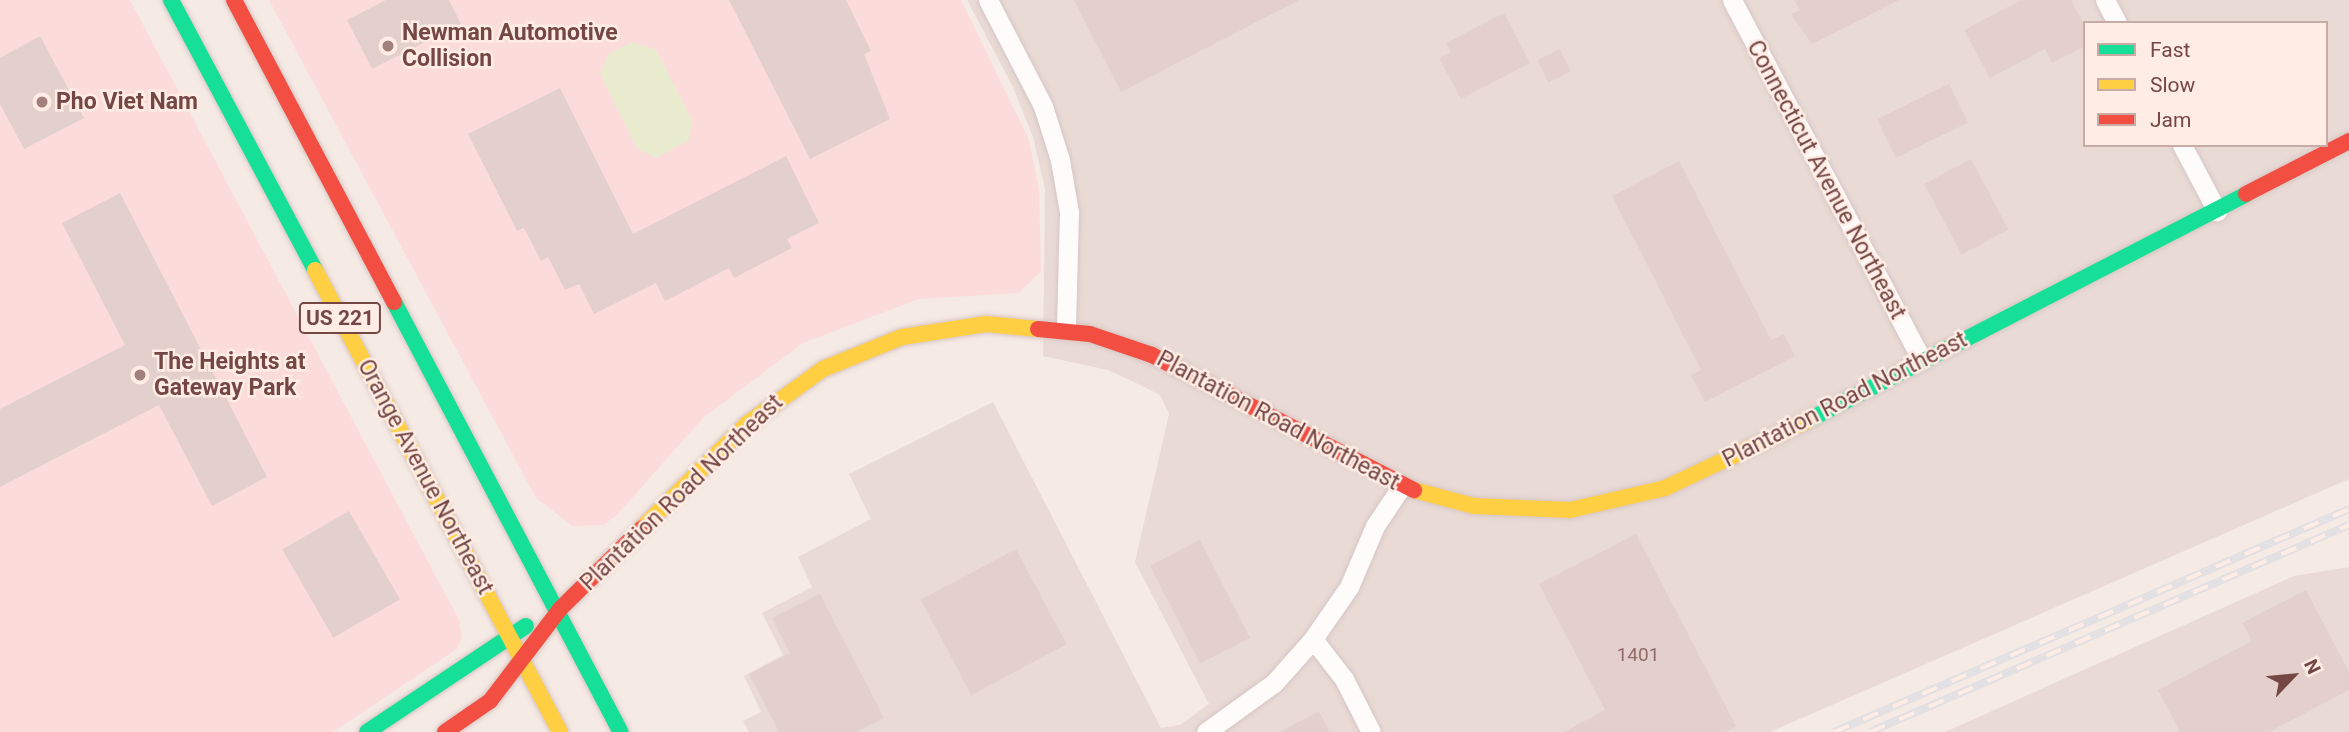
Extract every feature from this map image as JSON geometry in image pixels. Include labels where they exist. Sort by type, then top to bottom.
[{"type":"main road","name":"Orange Avenue Northeast","points":[[171,0],[560,732]]},
{"type":"main road","name":"US 221","points":[[234,0],[560,609],[621,732]]},
{"type":"main road","name":"Plantation Road Northeast","points":[[560,609],[747,424],[823,369],[902,337],[950,327],[1023,324],[1066,329],[1152,355],[1401,487],[1441,499],[1521,512],[1619,502],[1735,458],[2349,141]]},
{"type":"main road","points":[[368,732],[509,635],[560,609]]},
{"type":"main road","points":[[445,732],[490,701],[524,662],[560,609]]},
{"type":"street","points":[[988,0],[1043,106],[1060,160],[1069,212],[1066,329]]},
{"type":"street","name":"Connecticut Avenue Northeast","points":[[1732,0],[1922,360]]},
{"type":"street","points":[[2105,0],[2116,21]]},
{"type":"street","points":[[2183,147],[2217,211]]},
{"type":"street","points":[[1206,732],[1274,683],[1312,639],[1349,587],[1375,526],[1401,487]]},
{"type":"street","points":[[1312,639],[1344,679],[1371,732]]},
{"type":"shaded area","points":[[0,0],[130,0],[459,620],[462,636],[457,649],[333,732],[0,732]]},
{"type":"shaded area","points":[[269,0],[961,0],[1029,140],[1039,190],[1041,271],[1019,293],[919,299],[803,343],[704,417],[616,516],[603,525],[573,526],[536,498]]},
{"type":"shaded area","points":[[967,0],[2349,0],[2349,479],[1770,732],[749,732],[743,721],[761,712],[744,676],[783,655],[762,613],[812,587],[798,557],[871,519],[849,474],[993,402],[1161,728],[1180,725],[1209,704],[1135,562],[1169,414],[1160,395],[1108,370],[1043,356],[1045,189],[1033,137],[1013,87]]},
{"type":"shaded area","points":[[2349,567],[2349,732],[1945,732],[2294,576]]},
{"type":"green space","points":[[632,42],[656,50],[692,120],[689,140],[656,158],[637,148],[600,74],[609,54]]},
{"type":"building","name":"Newman Automotive Collision","points":[[386,0],[449,0],[461,24],[372,69],[347,20]]},
{"type":"building","points":[[729,0],[846,0],[871,51],[864,54],[890,119],[810,159]]},
{"type":"building","points":[[1074,0],[1299,0],[1121,92]]},
{"type":"building","points":[[1794,0],[1899,0],[1812,44],[1791,14],[1800,10]]},
{"type":"building","points":[[2021,0],[2071,0],[2083,22],[2083,47],[2052,63],[2045,49],[1990,78],[1964,30]]},
{"type":"building","points":[[1504,13],[1530,63],[1461,99],[1439,58],[1451,52],[1446,43]]},
{"type":"building","points":[[40,36],[84,118],[24,149],[0,104],[0,58]]},
{"type":"building","points":[[1560,49],[1571,71],[1548,82],[1538,60]]},
{"type":"building","points":[[1949,84],[1968,123],[1896,158],[1877,119]]},
{"type":"building","points":[[560,88],[633,234],[786,156],[819,223],[787,239],[792,248],[734,278],[729,268],[665,301],[656,283],[594,314],[579,284],[565,290],[548,257],[541,261],[524,228],[517,231],[468,134]]},
{"type":"building","points":[[1971,159],[2009,230],[1962,255],[1924,184]]},
{"type":"building","points":[[1679,161],[1771,340],[1784,334],[1795,356],[1705,402],[1691,375],[1701,370],[1612,196]]},
{"type":"building","name":"The Heights at Gateway Park","points":[[120,193],[267,477],[212,506],[159,405],[0,487],[0,409],[125,345],[62,223]]},
{"type":"building","points":[[349,511],[400,599],[333,638],[282,550]]},
{"type":"building","points":[[1636,534],[1736,726],[1725,732],[1564,732],[1605,710],[1539,584]]},
{"type":"building","points":[[1200,540],[1250,638],[1200,663],[1150,565]]},
{"type":"building","points":[[1016,549],[1067,644],[971,695],[921,600]]},
{"type":"building","points":[[2306,590],[2349,672],[2349,690],[2269,732],[2180,732],[2158,690],[2252,641],[2242,623]]},
{"type":"building","points":[[820,594],[884,718],[856,732],[779,732],[749,674],[790,653],[772,618]]},
{"type":"building","points":[[1319,711],[1330,732],[1280,732]]},
{"type":"railway","points":[[1834,732],[2349,509]]},
{"type":"railway","points":[[1870,732],[2349,525]]},
{"type":"traffic: fast","points":[[171,0],[315,270]]},
{"type":"traffic: fast","points":[[1807,421],[2246,194]]},
{"type":"traffic: fast","points":[[394,302],[621,732]]},
{"type":"traffic: fast","points":[[367,732],[526,626]]},
{"type":"traffic: slow","points":[[315,270],[560,732]]},
{"type":"traffic: slow","points":[[642,528],[747,424],[823,369],[902,337],[986,324],[1038,329]]},
{"type":"traffic: slow","points":[[1414,490],[1474,506],[1570,510],[1665,488],[1807,421]]},
{"type":"traffic: jam","points":[[234,0],[394,302]]},
{"type":"traffic: jam","points":[[2246,194],[2349,141]]},
{"type":"traffic: jam","points":[[1038,329],[1090,334],[1152,355],[1414,490]]},
{"type":"traffic: jam","points":[[445,732],[490,701],[560,609],[642,528]]},
{"type":"place","name":"Newman Automotive Collision","points":[[388,46]]},
{"type":"place","name":"Pho Viet Nam","points":[[42,102]]},
{"type":"place","name":"The Heights at Gateway Park","points":[[140,375]]}]
